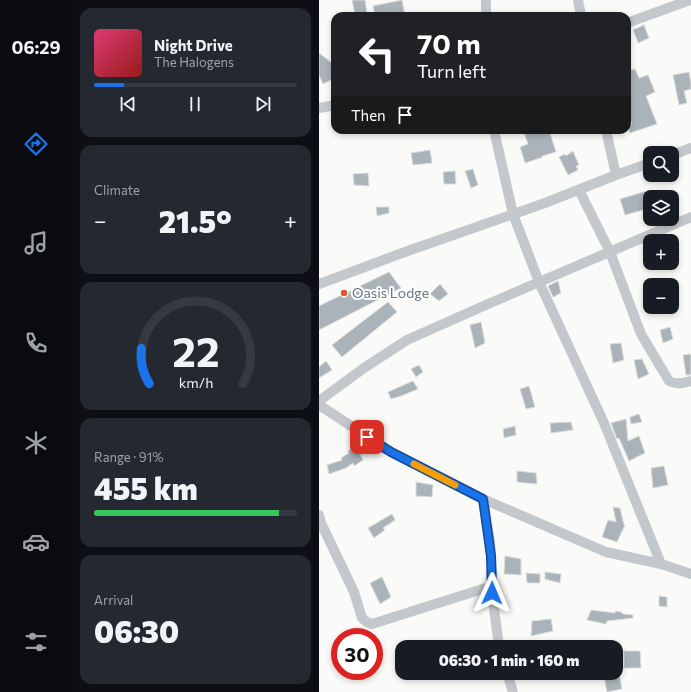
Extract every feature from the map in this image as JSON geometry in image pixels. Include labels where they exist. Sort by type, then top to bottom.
[{"type":"street","points":[[486,0],[486,12]]},
{"type":"street","points":[[578,0],[580,12]]},
{"type":"street","points":[[631,22],[690,0]]},
{"type":"street","points":[[319,108],[331,106]]},
{"type":"street","points":[[495,134],[513,214],[539,282],[604,423],[661,564]]},
{"type":"street","points":[[607,134],[616,175]]},
{"type":"street","points":[[679,152],[691,148]]},
{"type":"street","points":[[319,284],[545,203],[643,165]]},
{"type":"street","points":[[579,190],[610,252],[641,334],[669,381],[677,384],[691,381]]},
{"type":"street","points":[[319,400],[407,340],[691,217]]},
{"type":"street","points":[[319,405],[391,452],[483,499],[606,552],[661,564],[691,574]]},
{"type":"street","points":[[483,499],[491,556],[492,593],[498,640]]},
{"type":"street","points":[[319,515],[321,523],[354,592],[363,618],[367,622],[372,624],[492,586]]},
{"type":"street","points":[[509,680],[513,692]]},
{"type":"building","points":[[352,0],[365,0],[367,12],[354,12]]},
{"type":"building","points":[[402,0],[404,12],[374,12],[373,6]]},
{"type":"building","points":[[644,25],[649,38],[638,43],[633,30]]},
{"type":"building","points":[[319,53],[331,62],[331,80],[323,84],[319,75]]},
{"type":"building","points":[[635,69],[639,78],[648,75],[655,92],[646,96],[657,124],[631,133],[632,124],[631,70]]},
{"type":"building","points":[[689,72],[691,89],[684,91],[687,103],[679,105],[673,75]]},
{"type":"building","points":[[524,134],[550,134],[556,152],[525,163],[520,147],[528,144]]},
{"type":"building","points":[[430,150],[432,163],[413,165],[411,153]]},
{"type":"building","points":[[573,151],[579,165],[576,166],[578,170],[568,175],[559,157],[565,154],[566,156]]},
{"type":"building","points":[[473,169],[478,185],[471,188],[465,171]]},
{"type":"building","points":[[455,171],[456,184],[444,184],[443,172]]},
{"type":"building","points":[[368,173],[369,186],[354,185],[353,174]]},
{"type":"building","points":[[643,192],[643,210],[625,215],[620,199]]},
{"type":"building","points":[[376,207],[389,207],[389,213],[377,216]]},
{"type":"building","points":[[389,272],[401,288],[319,330],[319,306]]},
{"type":"building","points":[[558,281],[561,293],[553,297],[548,286]]},
{"type":"building","points":[[440,284],[448,294],[439,301],[430,294]]},
{"type":"building","points":[[388,302],[397,312],[342,357],[332,345]]},
{"type":"building","points":[[481,322],[485,343],[475,348],[470,325]]},
{"type":"building","points":[[670,327],[673,339],[663,343],[660,330]]},
{"type":"building","points":[[621,343],[624,360],[613,363],[610,344]]},
{"type":"building","points":[[691,354],[691,375],[686,375],[683,355]]},
{"type":"building","points":[[642,359],[649,374],[638,379],[634,360]]},
{"type":"building","points":[[326,361],[332,370],[319,378],[319,367]]},
{"type":"building","points":[[419,365],[423,372],[416,377],[411,369]]},
{"type":"building","points":[[413,381],[418,389],[391,399],[388,392]]},
{"type":"building","points":[[529,386],[535,407],[526,409],[520,389]]},
{"type":"building","points":[[639,414],[642,422],[631,424],[630,417]]},
{"type":"building","points":[[626,419],[628,441],[639,436],[645,453],[629,461],[619,438],[617,439],[611,423]]},
{"type":"building","points":[[571,422],[573,430],[551,433],[550,423]]},
{"type":"building","points":[[515,426],[516,435],[504,438],[503,429]]},
{"type":"building","points":[[356,446],[363,460],[354,466],[353,463],[346,468],[329,474],[327,465],[342,460],[341,458],[349,453],[348,451]]},
{"type":"building","points":[[664,466],[668,485],[653,488],[651,468]]},
{"type":"building","points":[[517,471],[536,473],[537,484],[517,482]]},
{"type":"building","points":[[416,482],[433,485],[432,497],[416,496]]},
{"type":"building","points":[[613,507],[620,508],[625,525],[617,542],[602,537],[608,520],[616,522]]},
{"type":"building","points":[[392,514],[395,520],[383,528],[385,530],[374,538],[368,528]]},
{"type":"building","points":[[505,556],[521,559],[521,575],[504,574]]},
{"type":"building","points":[[545,572],[561,574],[560,583],[545,579]]},
{"type":"building","points":[[526,573],[540,574],[540,583],[527,583]]},
{"type":"building","points":[[382,577],[391,597],[380,604],[370,583]]},
{"type":"building","points":[[659,596],[667,597],[667,607],[659,606]]},
{"type":"building","points":[[591,610],[615,613],[615,611],[621,612],[623,614],[633,615],[633,618],[607,621],[606,624],[587,620]]},
{"type":"building","points":[[551,619],[553,631],[531,636],[532,621]]},
{"type":"building","points":[[624,651],[640,651],[641,668],[624,668]]},
{"type":"building","points":[[605,680],[620,680],[622,689],[607,692]]},
{"type":"slow traffic","points":[[414,464],[455,485]]},
{"type":"place","name":"Oasis Lodge","points":[[344,293]]},
{"type":"route","points":[[367,437],[391,452],[483,499],[490,541],[492,593]]}]
